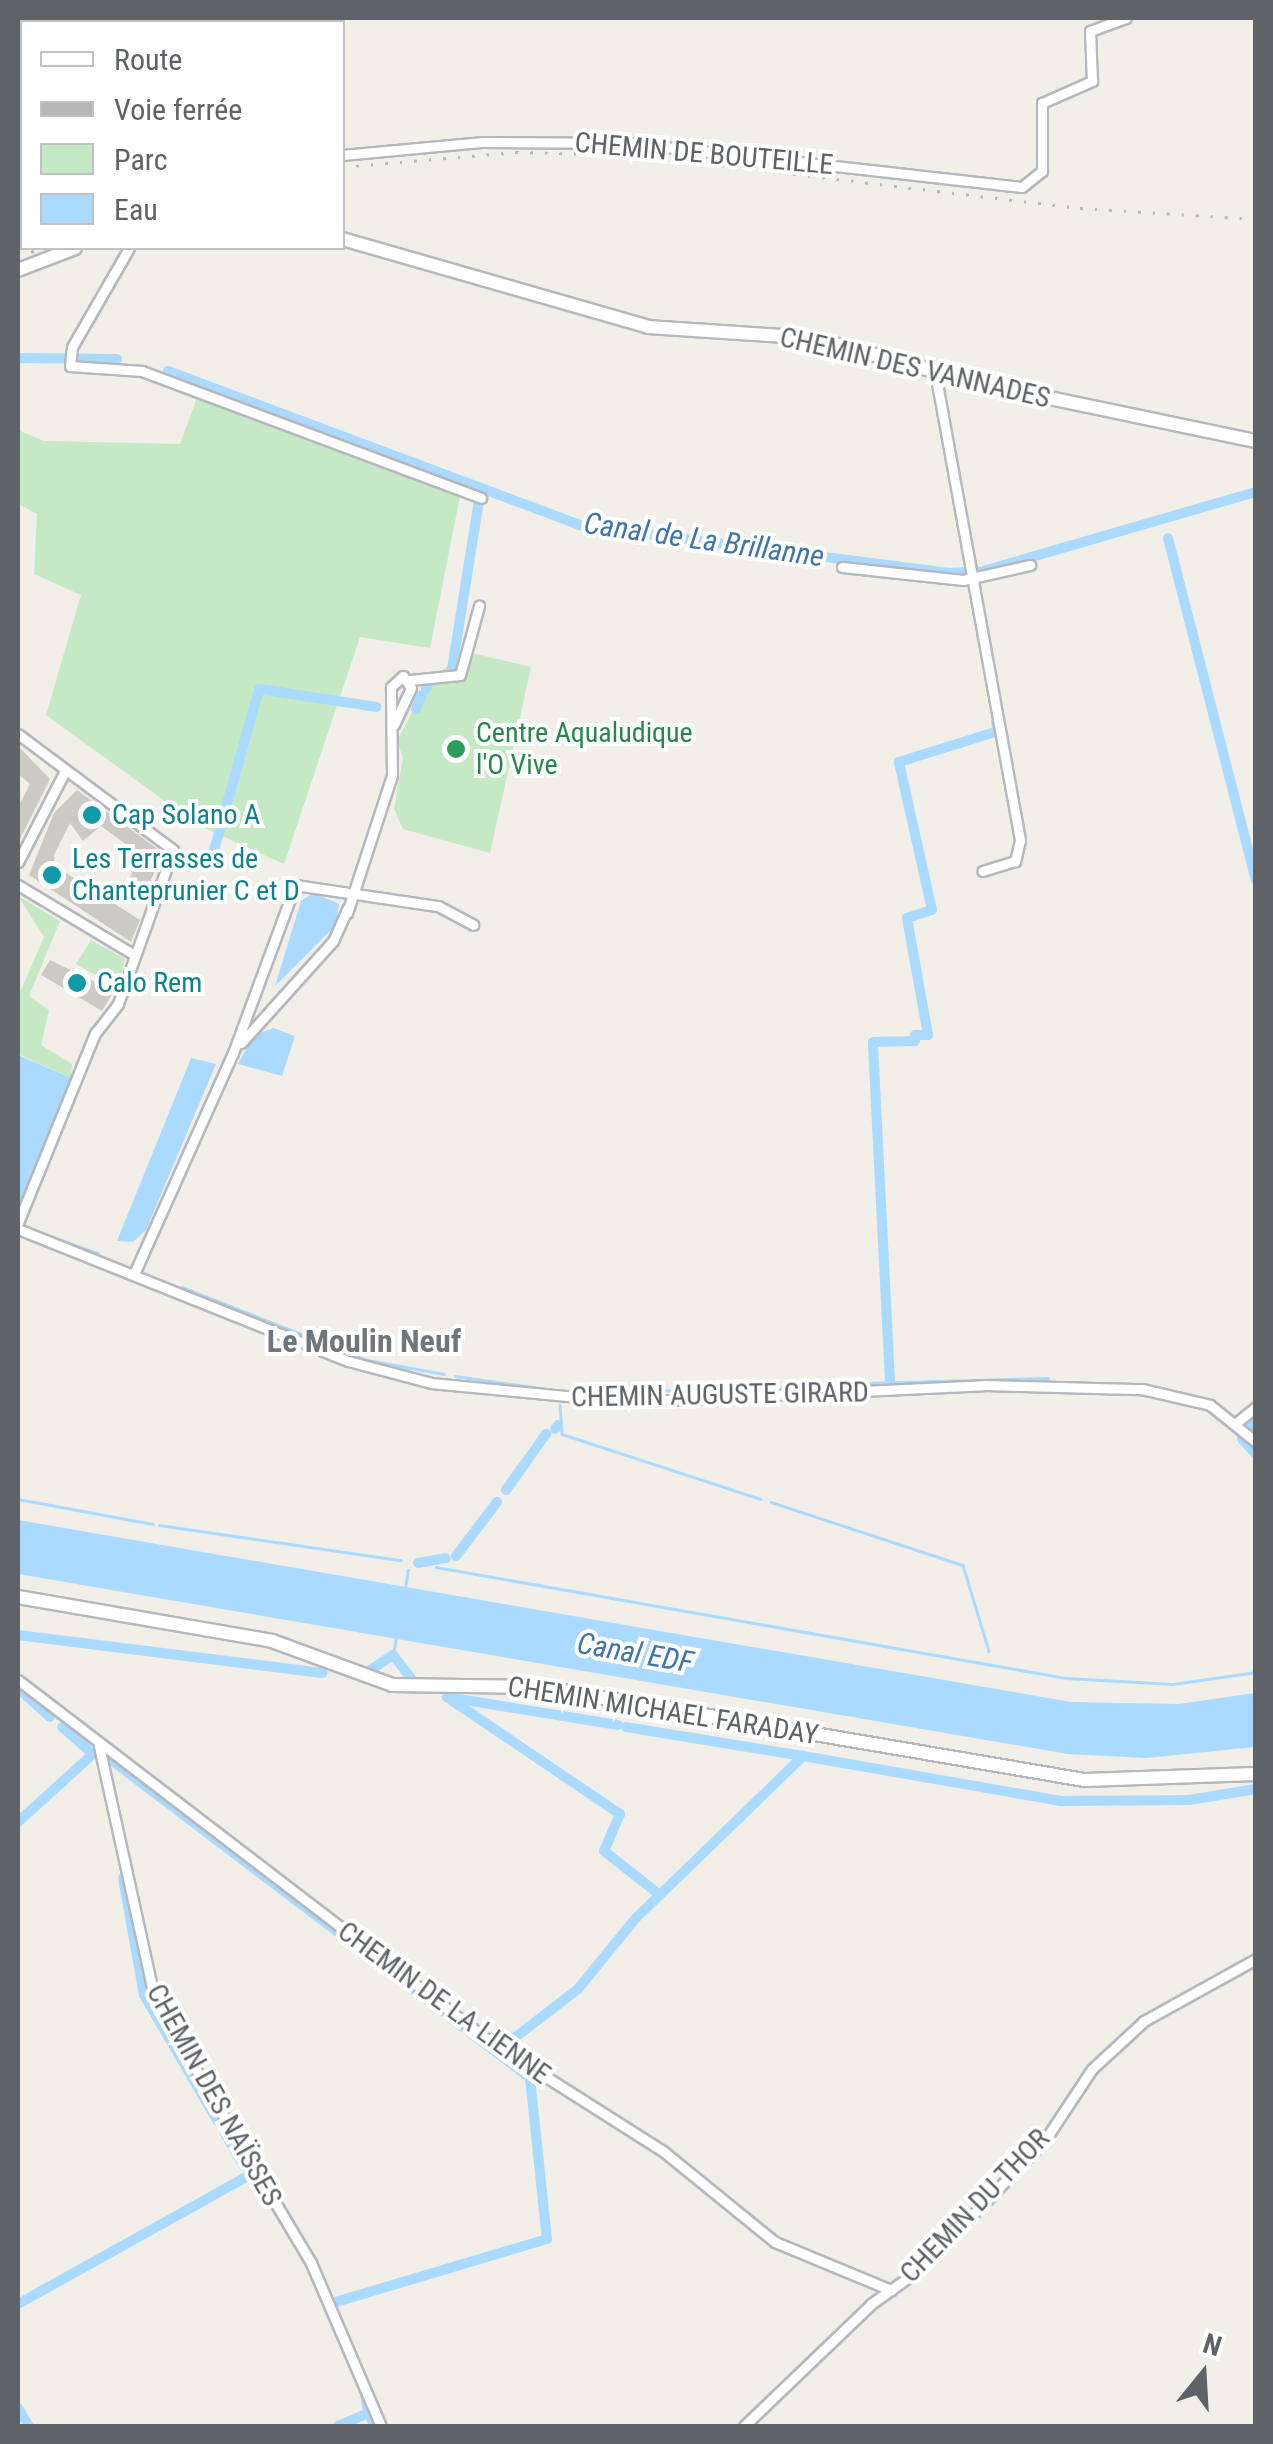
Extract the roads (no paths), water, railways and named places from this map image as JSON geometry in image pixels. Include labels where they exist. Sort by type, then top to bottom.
[{"type":"main road","name":"CHEMIN DES VANNADES","points":[[345,240],[626,322],[812,338],[936,372],[1256,441]]},
{"type":"main road","points":[[18,270],[71,250]]},
{"type":"main road","name":"CHEMIN MICHAEL FARADAY","points":[[18,1597],[272,1641],[392,1684],[561,1690],[1084,1780],[1256,1774]]},
{"type":"street","name":"CHEMIN DE BOUTEILLE","points":[[345,155],[483,142],[630,143],[1014,188],[1040,176],[1042,103],[1092,81],[1090,31],[1126,18]]},
{"type":"street","points":[[127,250],[69,358],[146,372],[482,498]]},
{"type":"street","points":[[936,372],[1020,846],[1013,863],[983,871]]},
{"type":"street","points":[[842,567],[975,579],[1030,566]]},
{"type":"street","points":[[234,1053],[348,913],[392,774],[392,682],[460,675],[479,606]]},
{"type":"street","points":[[394,724],[410,680]]},
{"type":"street","points":[[18,734],[64,773],[173,848],[133,954],[18,1226]]},
{"type":"street","points":[[18,862],[64,773]]},
{"type":"street","points":[[18,884],[133,954]]},
{"type":"street","points":[[134,1274],[234,1053],[295,885],[438,906],[473,924]]},
{"type":"street","points":[[332,889],[346,898],[348,913]]},
{"type":"street","points":[[261,978],[265,993],[282,995]]},
{"type":"street","name":"CHEMIN AUGUSTE GIRARD","points":[[18,1226],[348,1361],[478,1390],[627,1402],[984,1385],[1142,1388],[1195,1399],[1236,1423],[1256,1442]]},
{"type":"street","points":[[1236,1423],[1256,1407]]},
{"type":"street","name":"CHEMIN DE LA LIENNE","points":[[18,1680],[98,1746],[497,2047],[664,2150],[775,2242],[891,2290]]},
{"type":"street","name":"CHEMIN DES NAÏSSES","points":[[98,1746],[155,2001],[311,2263],[382,2426]]},
{"type":"street","name":"CHEMIN DU THOR","points":[[744,2426],[1040,2145],[1086,2076],[1144,2021],[1256,1960]]},
{"type":"water","points":[[313,893],[339,904],[336,925],[275,986],[301,901]]},
{"type":"water","points":[[273,1028],[295,1036],[282,1076],[238,1064],[253,1036]]},
{"type":"water","points":[[18,1055],[71,1078],[18,1210]]},
{"type":"water","points":[[191,1058],[216,1064],[146,1230],[133,1242],[117,1241]]},
{"type":"water","name":"Canal EDF","points":[[18,1520],[1071,1702],[1179,1704],[1255,1693],[1255,1747],[1146,1758],[1068,1754],[18,1574]]},
{"type":"waterway","name":"Canal de La Brillanne","points":[[18,358],[117,359]]},
{"type":"waterway","name":"Canal de La Brillanne","points":[[168,371],[579,525],[947,573],[980,572],[1256,492]]},
{"type":"waterway","name":"Canal de La Brillanne","points":[[452,669],[479,501]]},
{"type":"waterway","points":[[1168,538],[1256,880]]},
{"type":"waterway","name":"Canal de La Brillanne","points":[[426,689],[429,683]]},
{"type":"waterway","name":"Canal de La Brillanne","points":[[213,854],[259,689],[377,707]]},
{"type":"waterway","name":"Canal de La Brillanne","points":[[416,709],[422,695]]},
{"type":"waterway","points":[[915,1035],[928,1035],[907,918],[932,910],[899,762],[998,731],[996,722]]},
{"type":"waterway","points":[[890,1381],[873,1042],[915,1041]]},
{"type":"waterway","points":[[27,1228],[98,1253]]},
{"type":"waterway","points":[[182,1287],[367,1360],[444,1374]]},
{"type":"waterway","points":[[455,1376],[562,1391],[753,1390]]},
{"type":"waterway","points":[[867,1383],[1048,1378]]},
{"type":"waterway","points":[[767,1389],[850,1384]]},
{"type":"waterway","points":[[560,1405],[562,1434],[761,1499]]},
{"type":"waterway","points":[[1256,1415],[1247,1422],[1256,1431]]},
{"type":"waterway","points":[[555,1429],[558,1425]]},
{"type":"waterway","points":[[506,1490],[546,1434]]},
{"type":"waterway","points":[[1242,1439],[1256,1454]]},
{"type":"waterway","points":[[18,1499],[153,1524]]},
{"type":"waterway","points":[[456,1556],[497,1502]]},
{"type":"waterway","points":[[771,1502],[963,1565],[989,1651]]},
{"type":"waterway","points":[[159,1525],[400,1560]]},
{"type":"waterway","points":[[418,1563],[446,1558]]},
{"type":"waterway","points":[[436,1567],[1066,1678],[1173,1684],[1256,1672]]},
{"type":"waterway","points":[[405,1588],[408,1570]]},
{"type":"waterway","points":[[18,1635],[323,1673]]},
{"type":"waterway","points":[[393,1655],[396,1636]]},
{"type":"waterway","points":[[369,1671],[393,1655],[411,1678]]},
{"type":"waterway","points":[[18,1688],[50,1717]]},
{"type":"waterway","points":[[447,1697],[620,1814],[604,1851],[660,1895]]},
{"type":"waterway","points":[[447,1697],[618,1725]]},
{"type":"waterway","points":[[18,1822],[93,1754],[62,1727]]},
{"type":"waterway","points":[[504,2046],[578,1989],[636,1918],[803,1756],[626,1727]]},
{"type":"waterway","points":[[106,1756],[530,2078],[547,2239],[336,2302]]},
{"type":"waterway","points":[[803,1756],[1062,1801],[1189,1800],[1256,1789]]},
{"type":"waterway","points":[[123,1878],[144,1995],[217,2120]]},
{"type":"waterway","points":[[225,2133],[244,2166]]},
{"type":"waterway","points":[[18,2304],[250,2175]]},
{"type":"waterway","points":[[338,2426],[368,2413],[365,2393]]},
{"type":"waterway","points":[[18,2408],[29,2426]]},
{"type":"waterway","points":[[368,2413],[375,2426]]},
{"type":"railway","points":[[345,167],[516,152],[635,155],[1080,208],[1256,219]]},
{"type":"railway","points":[[18,257],[36,250]]},
{"type":"place","name":"Centre Aqualudique l'O Vive","points":[[456,749]]},
{"type":"place","name":"Cap Solano A","points":[[92,815]]},
{"type":"place","name":"Les Terrasses de Chanteprunier C et D","points":[[52,875]]},
{"type":"place","name":"Calo Rem","points":[[77,983]]},
{"type":"district","name":"Le Moulin Neuf","points":[[364,1341]]}]
